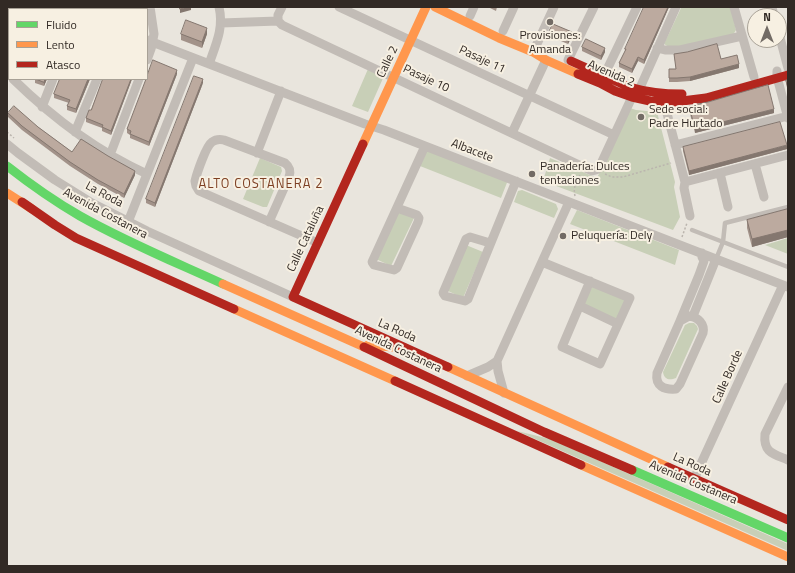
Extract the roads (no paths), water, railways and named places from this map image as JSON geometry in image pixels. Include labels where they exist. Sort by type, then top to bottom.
[{"type":"main road","name":"Calle 2","points":[[371,126],[426,7]]},
{"type":"main road","name":"Avenida 2","points":[[435,7],[499,38],[533,52],[546,60],[639,90],[684,94],[754,77],[777,74],[788,75]]},
{"type":"main road","name":"Avenida 2","points":[[451,7],[472,11],[503,31],[568,60],[602,79],[615,91],[650,101],[684,101],[706,98],[777,74],[788,68]]},
{"type":"main road","name":"Calle Cataluña","points":[[293,297],[371,126]]},
{"type":"main road","name":"Avenida Costanera","points":[[7,166],[56,202],[108,232],[354,343],[544,432],[788,538]]},
{"type":"main road","points":[[7,192],[76,238],[630,487],[788,556]]},
{"type":"main road","name":"La Roda","points":[[293,297],[694,479],[788,520]]},
{"type":"main road","points":[[354,343],[405,348]]},
{"type":"street","points":[[148,57],[151,49],[150,41],[154,30],[150,7]]},
{"type":"street","points":[[209,64],[219,35],[221,24],[219,7]]},
{"type":"street","points":[[221,24],[278,21],[278,15],[282,7]]},
{"type":"street","name":"Pasaje 11","points":[[339,7],[614,135]]},
{"type":"street","points":[[503,31],[514,7]]},
{"type":"street","points":[[536,46],[554,7]]},
{"type":"street","points":[[568,60],[594,7]]},
{"type":"street","points":[[602,79],[637,7]]},
{"type":"street","points":[[639,90],[676,7]]},
{"type":"street","points":[[734,7],[754,77]]},
{"type":"street","name":"Pasaje 10","points":[[278,21],[282,25],[592,171],[599,168],[614,135]]},
{"type":"street","points":[[657,48],[666,50],[680,50],[742,36]]},
{"type":"street","name":"Albacete","points":[[150,41],[785,286]]},
{"type":"street","points":[[783,48],[788,68]]},
{"type":"street","points":[[128,222],[193,58]]},
{"type":"street","points":[[512,133],[546,60]]},
{"type":"street","points":[[675,145],[788,117],[777,74]]},
{"type":"street","points":[[14,80],[42,107],[75,132],[110,155],[147,174]]},
{"type":"street","points":[[42,107],[53,80]]},
{"type":"street","points":[[75,132],[97,80]]},
{"type":"street","points":[[110,155],[139,80]]},
{"type":"street","points":[[257,153],[280,91]]},
{"type":"street","points":[[614,135],[632,97]]},
{"type":"street","points":[[664,102],[685,182],[684,188],[690,216]]},
{"type":"street","points":[[269,222],[290,177],[290,169],[285,163],[224,140],[218,139],[212,141],[208,146],[196,178],[196,186],[201,192],[269,222],[318,243]]},
{"type":"street","name":"La Roda","points":[[7,144],[54,180],[92,203],[128,222],[293,297]]},
{"type":"street","points":[[397,208],[417,215],[419,218],[397,268],[394,270],[374,265],[372,262],[425,146]]},
{"type":"street","points":[[685,182],[788,156]]},
{"type":"street","points":[[755,164],[764,197]]},
{"type":"street","points":[[720,173],[728,207]]},
{"type":"street","points":[[490,243],[470,237],[466,239],[443,293],[445,296],[465,302],[468,299],[516,181]]},
{"type":"street","points":[[504,393],[497,361],[542,262],[571,203]]},
{"type":"street","points":[[680,321],[689,316],[693,316],[701,322],[704,329],[680,384],[676,388],[666,389],[658,383],[656,378],[657,372],[699,275],[704,261],[702,254]]},
{"type":"street","points":[[693,316],[716,259]]},
{"type":"street","points":[[542,262],[590,281],[630,298],[600,364],[562,347],[590,281]]},
{"type":"street","name":"Calle Borde","points":[[694,479],[785,286]]},
{"type":"street","points":[[580,306],[618,324]]},
{"type":"street","points":[[467,376],[488,367],[497,361]]},
{"type":"street","points":[[788,387],[765,434],[765,442],[770,452],[788,460]]},
{"type":"lane","points":[[716,259],[722,242],[726,223],[788,207]]},
{"type":"lane","points":[[692,230],[788,267]]},
{"type":"place","name":"Provisiones: Amanda","points":[[550,22]]},
{"type":"place","name":"Sede social: Padre Hurtado","points":[[641,117]]},
{"type":"place","name":"Panadería: Dulces tentaciones","points":[[532,174]]},
{"type":"place","name":"Peluquería: Dely","points":[[563,236]]},
{"type":"district","name":"ALTO COSTANERA 2","points":[[261,185]]}]
